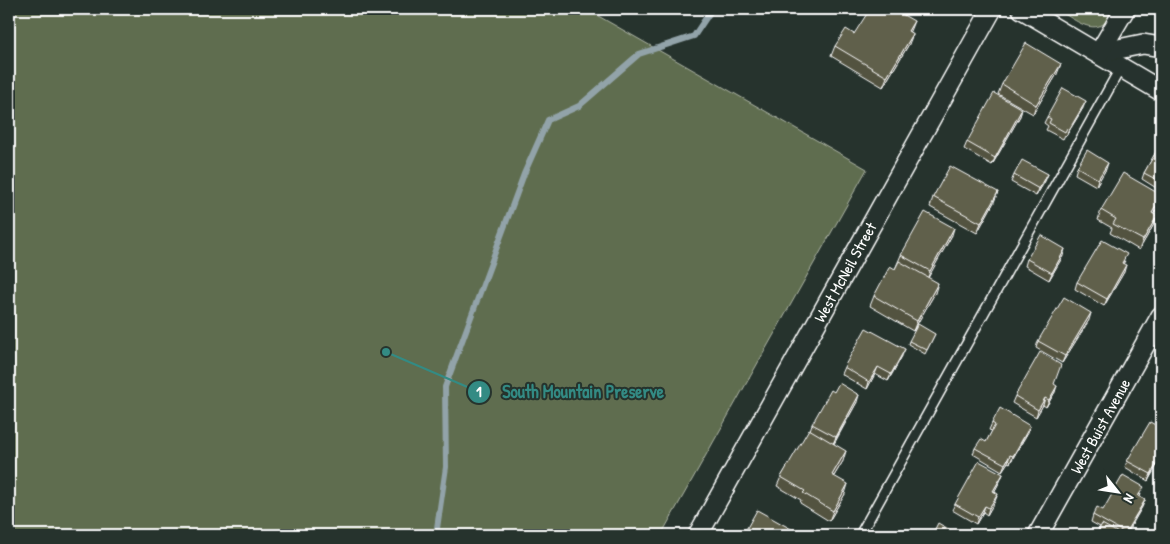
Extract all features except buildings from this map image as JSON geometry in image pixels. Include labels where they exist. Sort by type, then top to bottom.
[{"type":"street","name":"West McNeil Street","points":[[698,535],[992,9]]},
{"type":"street","points":[[1022,9],[1161,91]]},
{"type":"street","points":[[1099,53],[1125,9]]},
{"type":"street","points":[[1099,53],[1143,44],[1161,47]]},
{"type":"street","name":"West Buist Avenue","points":[[1038,535],[1161,316]]},
{"type":"lane","points":[[860,535],[1121,67]]},
{"type":"green space","points":[[9,9],[586,9],[867,169],[661,535],[9,535]]},
{"type":"green space","points":[[1056,9],[1116,9],[1109,19],[1096,27],[1081,24]]},
{"type":"waterway","points":[[436,535],[446,467],[445,387],[524,174],[548,120],[579,106],[639,54],[694,36],[712,9]]},
{"type":"place","name":"South Mountain Preserve","points":[[386,352]]}]
